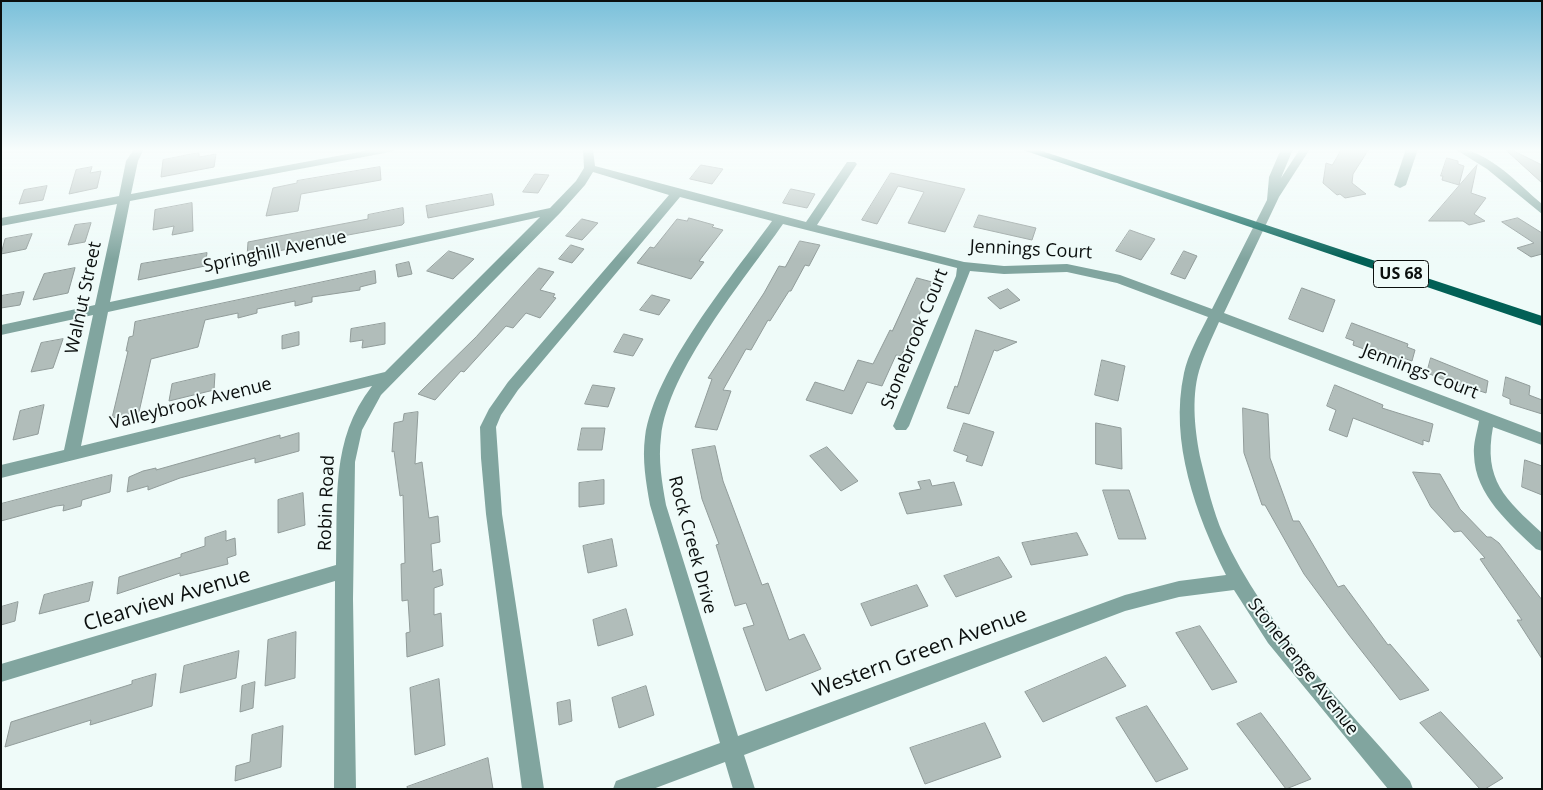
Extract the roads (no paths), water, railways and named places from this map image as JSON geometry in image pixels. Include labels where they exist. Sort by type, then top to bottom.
[{"type":"main road","name":"US 68","points":[[1140,186],[1542,321]]},
{"type":"street","name":"Walnut Street","points":[[71,455],[128,186]]},
{"type":"street","points":[[1,222],[192,186]]},
{"type":"street","name":"Robin Road","points":[[345,789],[347,462],[354,430],[365,406],[390,376],[578,186]]},
{"type":"street","name":"Jennings Court","points":[[652,186],[964,266],[1004,270],[1050,268],[1086,270],[1120,279],[1217,314],[1542,439]]},
{"type":"street","points":[[809,227],[836,186]]},
{"type":"street","points":[[1272,200],[1274,186]]},
{"type":"street","points":[[1272,200],[1281,186]]},
{"type":"street","points":[[1513,186],[1542,210]]},
{"type":"street","points":[[533,789],[494,514],[488,428],[494,413],[513,386],[677,193]]},
{"type":"street","name":"Stonehenge Avenue","points":[[1272,200],[1217,314],[1192,372],[1187,407],[1190,445],[1199,487],[1214,533],[1238,581],[1275,636],[1402,789]]},
{"type":"street","name":"Springhill Avenue","points":[[1,330],[556,210]]},
{"type":"street","name":"Rock Creek Drive","points":[[744,789],[730,748],[658,505],[652,470],[653,436],[666,390],[680,362],[779,220]]},
{"type":"street","name":"Stonebrook Court","points":[[901,426],[963,276],[964,266]]},
{"type":"street","name":"Valleybrook Avenue","points":[[1,472],[390,376]]},
{"type":"street","points":[[1487,418],[1481,459],[1488,484],[1513,516],[1542,544]]},
{"type":"street","name":"Clearview Avenue","points":[[1,673],[345,570]]},
{"type":"street","name":"Western Green Avenue","points":[[624,789],[730,748],[1131,601],[1179,589],[1238,581]]}]
